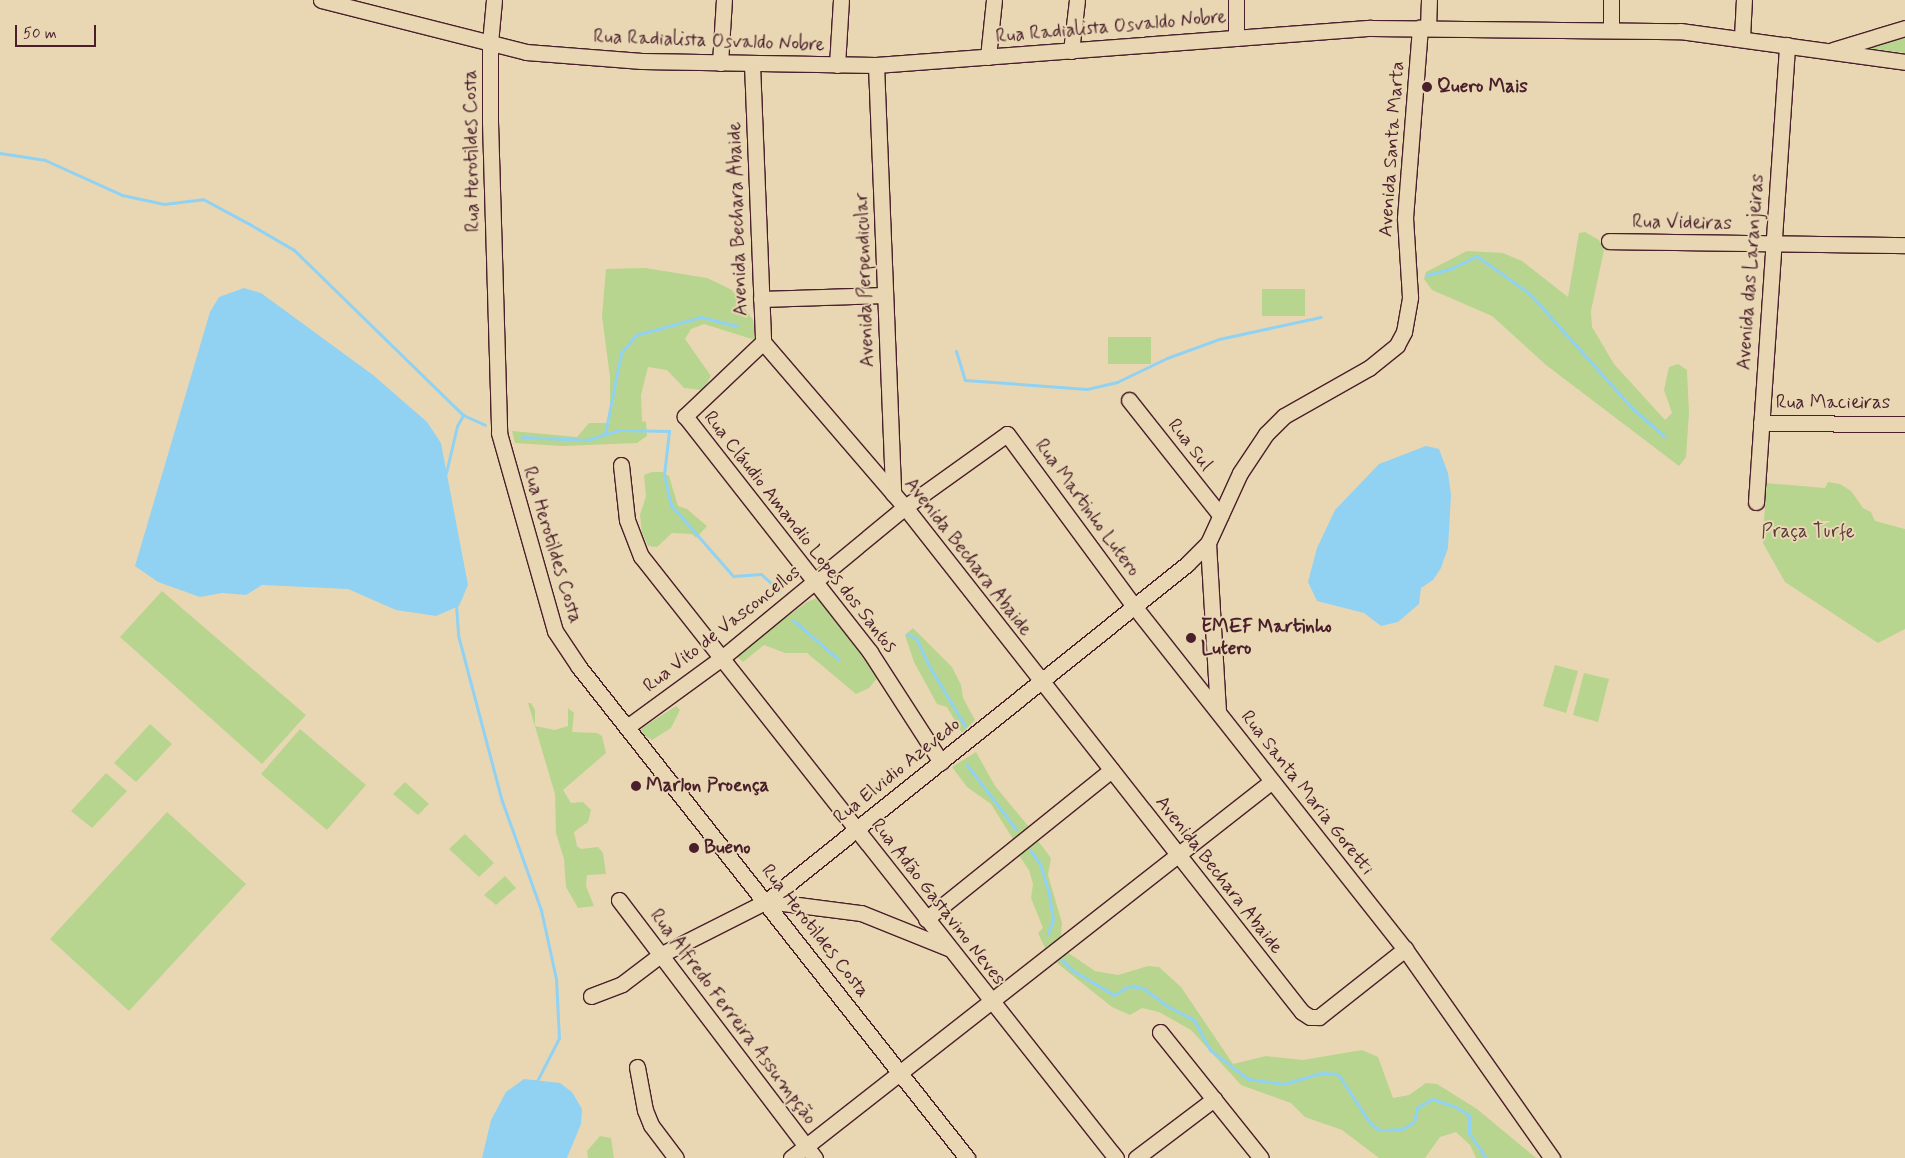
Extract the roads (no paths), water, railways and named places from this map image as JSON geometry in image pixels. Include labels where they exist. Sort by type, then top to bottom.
[{"type":"street","name":"Rua Radialista Osvaldo Nobre","points":[[321,0],[526,52],[571,57],[837,66],[988,57],[1371,28],[1611,29],[1742,37],[1827,52],[1905,28]]},
{"type":"street","name":"Rua Herotildes Costa","points":[[494,0],[490,43],[500,433],[555,631],[579,667],[767,901],[967,1158]]},
{"type":"street","points":[[720,63],[724,0]]},
{"type":"street","points":[[837,66],[841,0]]},
{"type":"street","points":[[988,57],[994,0]]},
{"type":"street","points":[[1070,51],[1077,0]]},
{"type":"street","points":[[1236,0],[1236,38]]},
{"type":"street","name":"Avenida Santa Marta","points":[[1208,543],[1220,515],[1255,449],[1284,416],[1369,368],[1397,345],[1404,332],[1410,297],[1406,195],[1424,28],[1429,0]]},
{"type":"street","points":[[1611,0],[1611,29]]},
{"type":"street","points":[[1742,37],[1744,0]]},
{"type":"street","name":"Avenida das Laranjeiras","points":[[1756,502],[1787,45]]},
{"type":"street","points":[[1827,52],[1905,62]]},
{"type":"street","name":"Avenida Bechara Abaide","points":[[752,64],[763,342],[905,507],[1302,1012],[1310,1017],[1320,1017],[1405,949]]},
{"type":"street","name":"Avenida Perpendicular","points":[[876,64],[894,494]]},
{"type":"street","name":"Rua Videiras","points":[[1609,242],[1905,245]]},
{"type":"street","points":[[761,299],[885,295]]},
{"type":"street","name":"Rua Cláudio Amandio Lopes dos Santos","points":[[763,342],[685,416],[870,652],[941,762]]},
{"type":"street","name":"Rua Sul","points":[[1129,400],[1220,515]]},
{"type":"street","name":"Rua Macieiras","points":[[1762,423],[1905,424]]},
{"type":"street","name":"Rua Vito de Vasconcellos","points":[[627,727],[722,657],[905,507],[1007,434]]},
{"type":"street","name":"Rua Martinho Lutero","points":[[1007,434],[1134,606]]},
{"type":"street","name":"Rua Adão Gastavino Neves","points":[[621,465],[633,541],[641,556],[1116,1158]]},
{"type":"street","points":[[1208,543],[1218,712]]},
{"type":"street","name":"Rua Elvidio Azevedo","points":[[591,996],[622,984],[660,955],[767,901],[1134,606],[1208,543]]},
{"type":"street","name":"Rua Santa Maria Goretti","points":[[1134,606],[1405,949],[1552,1158]]},
{"type":"street","points":[[926,919],[1111,770]]},
{"type":"street","points":[[792,1158],[810,1152],[900,1072],[1272,781]]},
{"type":"street","name":"Rua Alfredo Ferreira Assumpção","points":[[619,900],[810,1152]]},
{"type":"street","points":[[767,901],[861,913],[950,949]]},
{"type":"street","points":[[1160,1032],[1261,1158]]},
{"type":"street","points":[[637,1067],[645,1110],[651,1125],[676,1158]]},
{"type":"street","points":[[1136,1158],[1214,1099]]},
{"type":"water","points":[[244,288],[261,293],[373,375],[427,422],[441,443],[468,585],[459,606],[436,616],[396,610],[348,589],[262,585],[246,595],[222,593],[200,597],[158,582],[135,566],[210,312],[219,297]]},
{"type":"water","points":[[1426,446],[1439,449],[1448,473],[1451,495],[1448,548],[1441,568],[1433,580],[1421,588],[1419,604],[1398,622],[1381,626],[1364,613],[1317,601],[1308,582],[1317,548],[1335,510],[1379,464]]},
{"type":"water","points":[[524,1079],[560,1083],[572,1092],[582,1109],[581,1124],[567,1158],[482,1158],[491,1120],[506,1092]]},
{"type":"waterway","points":[[0,153],[45,160],[122,195],[164,204],[203,199],[251,225],[294,250],[463,415],[485,425]]},
{"type":"waterway","points":[[1427,275],[1450,269],[1477,256],[1530,294],[1632,408],[1664,436]]},
{"type":"waterway","points":[[605,434],[621,353],[636,335],[701,317],[737,326]]},
{"type":"waterway","points":[[956,351],[965,380],[1087,389],[1117,382],[1167,358],[1219,339],[1321,317]]},
{"type":"waterway","points":[[446,473],[457,426],[463,415]]},
{"type":"waterway","points":[[522,437],[587,440],[620,430],[669,431],[664,475],[671,505],[733,576],[761,574],[780,591]]},
{"type":"waterway","points":[[456,604],[458,635],[502,801],[541,910],[556,979],[559,1038],[536,1083]]},
{"type":"waterway","points":[[793,620],[838,659]]},
{"type":"waterway","points":[[907,634],[916,638],[928,664],[965,726]]},
{"type":"waterway","points":[[967,765],[1016,829]]},
{"type":"waterway","points":[[1030,850],[1040,864],[1049,894],[1053,920],[1048,934]]},
{"type":"waterway","points":[[1061,959],[1072,970],[1114,995],[1129,986],[1143,988],[1167,1006],[1194,1020],[1210,1050],[1248,1079],[1283,1084],[1321,1073],[1338,1074],[1370,1123],[1379,1130],[1402,1129],[1414,1122],[1417,1108],[1432,1099],[1454,1106],[1469,1115],[1469,1133],[1486,1158]]},
{"type":"place","name":"Quero Mais","points":[[1427,87]]},
{"type":"place","name":"EMEF Martinho Lutero","points":[[1191,638]]},
{"type":"place","name":"Marlon Proença","points":[[636,786]]},
{"type":"place","name":"Bueno","points":[[694,848]]},
{"type":"park label","name":"Praça Turfe","points":[[1808,532]]}]
